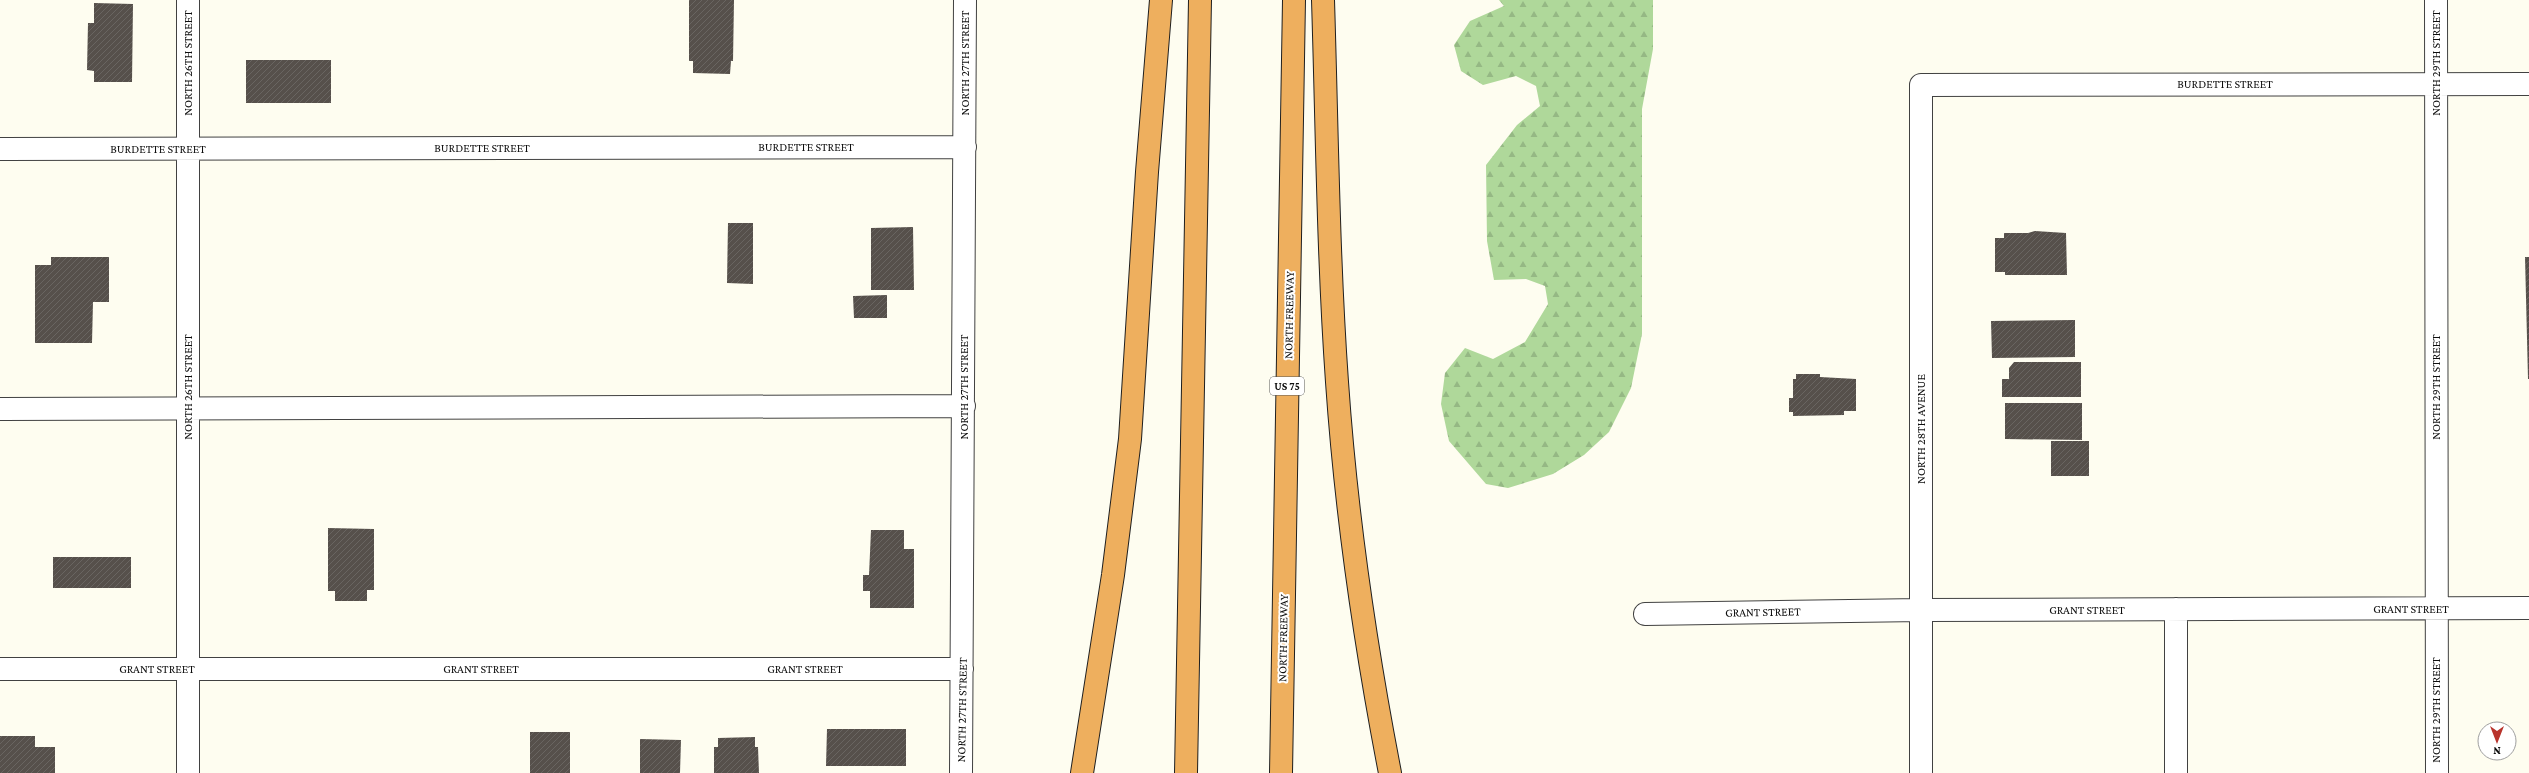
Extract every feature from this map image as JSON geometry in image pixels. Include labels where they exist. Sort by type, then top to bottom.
[{"type":"highway","points":[[1082,773],[1113,575],[1130,439],[1161,0]]},
{"type":"highway","points":[[1186,773],[1200,0]]},
{"type":"highway","name":"NORTH FREEWAY","points":[[1281,773],[1294,0]]},
{"type":"highway","points":[[1323,0],[1334,344],[1341,436],[1366,638],[1390,773]]},
{"type":"street","name":"NORTH 26TH STREET","points":[[188,0],[188,773]]},
{"type":"street","name":"NORTH 27TH STREET","points":[[961,773],[965,0]]},
{"type":"street","name":"NORTH 29TH STREET","points":[[2436,0],[2437,773]]},
{"type":"street","name":"BURDETTE STREET","points":[[1921,85],[2529,84]]},
{"type":"street","name":"NORTH 28TH AVENUE","points":[[1921,85],[1921,773]]},
{"type":"street","name":"BURDETTE STREET","points":[[0,150],[965,147]]},
{"type":"street","points":[[0,409],[964,406]]},
{"type":"street","name":"GRANT STREET","points":[[1645,614],[1921,610],[2529,608]]},
{"type":"street","points":[[2176,609],[2176,773]]},
{"type":"street","name":"GRANT STREET","points":[[0,669],[962,669]]},
{"type":"green space","points":[[1499,0],[1653,0],[1653,49],[1642,109],[1642,334],[1631,388],[1609,432],[1584,455],[1553,474],[1508,488],[1486,484],[1449,441],[1441,404],[1445,373],[1465,348],[1493,359],[1525,342],[1548,304],[1545,286],[1526,279],[1494,280],[1487,241],[1486,165],[1517,125],[1540,106],[1536,86],[1516,76],[1483,85],[1461,71],[1454,45],[1470,21],[1504,6]]},
{"type":"building","points":[[689,0],[734,0],[733,61],[731,61],[730,74],[693,73],[693,61],[689,61]]},
{"type":"building","points":[[94,3],[133,4],[132,82],[94,82],[94,71],[87,70],[88,23],[94,23]]},
{"type":"building","points":[[246,60],[331,60],[331,103],[246,103]]},
{"type":"building","points":[[728,223],[753,223],[753,284],[727,283]]},
{"type":"building","points":[[913,227],[914,290],[871,290],[871,228]]},
{"type":"building","points":[[2035,231],[2066,233],[2067,275],[2005,275],[2005,272],[1995,272],[1995,238],[2004,238],[2004,233],[2028,233]]},
{"type":"building","points":[[51,257],[109,257],[109,302],[93,302],[92,343],[35,343],[35,265],[51,265]]},
{"type":"building","points":[[2525,257],[2529,257],[2529,379],[2528,379]]},
{"type":"building","points":[[887,295],[887,318],[854,318],[853,296]]},
{"type":"building","points":[[2075,320],[2075,357],[1992,358],[1991,321]]},
{"type":"building","points":[[2014,362],[2081,362],[2081,397],[2002,397],[2002,379],[2009,379],[2009,368]]},
{"type":"building","points":[[1796,374],[1820,374],[1820,377],[1856,379],[1856,411],[1844,411],[1844,415],[1793,416],[1793,412],[1789,412],[1789,398],[1793,398],[1793,379],[1796,379]]},
{"type":"building","points":[[2005,403],[2082,403],[2082,440],[2005,439]]},
{"type":"building","points":[[2051,441],[2089,441],[2089,476],[2051,476]]},
{"type":"building","points":[[328,528],[374,529],[374,590],[367,590],[367,601],[335,601],[335,591],[328,591]]},
{"type":"building","points":[[871,530],[904,530],[904,549],[914,549],[914,608],[870,608],[870,591],[863,591],[863,575],[869,575]]},
{"type":"building","points":[[53,557],[131,557],[131,588],[53,588]]},
{"type":"building","points":[[827,729],[906,729],[906,766],[826,766]]},
{"type":"building","points":[[530,732],[570,732],[570,773],[530,773]]},
{"type":"building","points":[[0,736],[35,736],[35,747],[55,747],[55,773],[0,773]]},
{"type":"building","points":[[755,737],[755,747],[758,747],[759,773],[714,773],[714,747],[718,747],[718,738]]},
{"type":"building","points":[[640,739],[681,740],[680,773],[640,773]]}]
